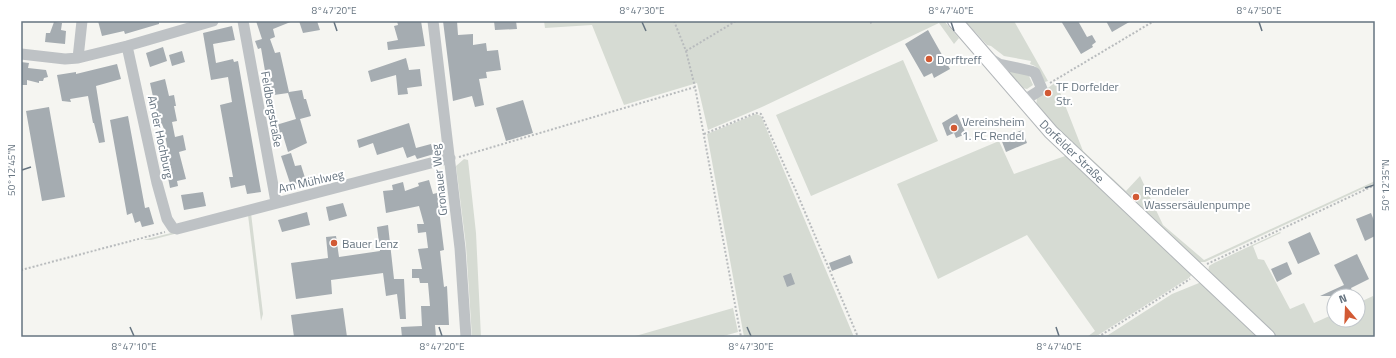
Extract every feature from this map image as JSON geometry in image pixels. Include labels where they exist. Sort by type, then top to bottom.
[{"type":"main road","name":"Dorfelder Straße","points":[[955,21],[1023,101],[1072,152],[1200,271],[1268,337]]},
{"type":"street","points":[[78,58],[82,21]]},
{"type":"street","points":[[21,54],[64,59],[78,58],[127,46],[213,21]]},
{"type":"street","name":"Feldbergstraße","points":[[243,21],[276,202]]},
{"type":"street","name":"Gronauer Weg","points":[[433,21],[460,248],[466,337]]},
{"type":"street","name":"An der Hochburg","points":[[127,46],[167,219],[173,228],[177,228]]},
{"type":"street","points":[[986,57],[1000,64],[1035,73],[1042,89],[1023,101]]},
{"type":"street","name":"Am Mühlweg","points":[[177,228],[450,158]]},
{"type":"path","points":[[674,21],[686,51],[695,87],[741,337]]},
{"type":"path","points":[[686,51],[736,21]]},
{"type":"path","points":[[870,23],[874,21]]},
{"type":"path","points":[[1042,89],[1075,67],[1154,21]]},
{"type":"path","points":[[450,158],[463,157],[695,87]]},
{"type":"path","points":[[704,134],[756,113],[761,114],[796,191],[804,213],[858,337]]},
{"type":"path","points":[[1098,337],[1186,283],[1209,263],[1375,186]]},
{"type":"path","points":[[21,270],[177,228]]},
{"type":"shaded area","points":[[544,21],[944,21],[959,38],[954,44],[939,23],[762,107],[708,130],[697,83],[624,105],[592,25],[545,28]]},
{"type":"shaded area","points":[[965,21],[1014,21],[1048,81],[1045,82],[1035,66],[1030,64],[1031,61],[1004,56],[991,46],[987,45]]},
{"type":"shaded area","points":[[903,60],[938,141],[811,196],[776,115]]},
{"type":"shaded area","points":[[1006,70],[1028,74],[1033,85],[1027,89],[1022,88]]},
{"type":"shaded area","points":[[1056,82],[1083,151],[1126,191],[1140,176],[1163,225],[1204,260],[1375,181],[1375,183],[1205,262],[1196,262],[1036,110],[1037,96]]},
{"type":"shaded area","points":[[756,114],[761,116],[854,337],[744,337],[707,134]]},
{"type":"shaded area","points":[[999,141],[1014,174],[1068,155],[1192,274],[1189,278],[1095,337],[1087,337],[1095,331],[1027,235],[938,279],[897,184]]},
{"type":"shaded area","points":[[464,159],[468,160],[476,233],[481,337],[472,337],[466,246],[456,166]]},
{"type":"shaded area","points":[[251,213],[263,314],[261,321],[248,215],[151,240],[143,240]]},
{"type":"shaded area","points":[[1280,232],[1281,233],[1253,246],[1258,259],[1264,260],[1290,309],[1304,303],[1314,323],[1326,318],[1326,328],[1366,328],[1366,299],[1373,296],[1375,303],[1375,337],[1274,337],[1208,273],[1209,266]]},
{"type":"shaded area","points":[[1199,283],[1206,283],[1262,337],[1105,337],[1172,294]]},
{"type":"shaded area","points":[[733,308],[738,332],[720,337],[632,337]]},
{"type":"building","points":[[98,21],[159,21],[159,24],[125,34],[124,31],[102,36]]},
{"type":"building","points":[[256,21],[293,21],[273,29],[275,37],[270,39],[275,53],[280,52],[289,92],[302,90],[311,116],[300,119],[307,143],[288,152],[282,132],[278,133],[276,125],[296,119],[288,93],[274,95],[274,93],[269,94],[261,48],[258,49],[255,41],[262,39]]},
{"type":"building","points":[[299,21],[317,21],[320,30],[303,33]]},
{"type":"building","points":[[397,21],[421,21],[425,46],[388,50],[387,42],[398,40],[394,26],[398,25]]},
{"type":"building","points":[[443,21],[457,21],[458,35],[473,34],[473,45],[486,43],[487,51],[498,50],[501,70],[486,72],[487,78],[479,79],[484,105],[475,107],[472,96],[453,101]]},
{"type":"building","points":[[494,21],[516,21],[517,29],[495,30]]},
{"type":"building","points":[[1061,21],[1078,21],[1087,37],[1092,35],[1096,42],[1092,45],[1093,47],[1081,54]]},
{"type":"building","points":[[1106,21],[1131,21],[1112,32]]},
{"type":"building","points":[[54,22],[62,23],[61,30],[66,31],[65,44],[45,42],[46,33],[50,33]]},
{"type":"building","points":[[232,26],[235,40],[213,44],[216,63],[233,59],[234,62],[238,61],[261,192],[247,194],[245,185],[231,188],[229,177],[233,177],[220,105],[232,102],[228,77],[211,80],[203,33]]},
{"type":"building","name":"Dorftreff","points":[[928,30],[950,69],[934,78],[932,73],[924,77],[905,44]]},
{"type":"building","points":[[163,47],[167,61],[150,67],[146,53]]},
{"type":"building","points":[[182,51],[185,62],[172,66],[169,55]]},
{"type":"building","points":[[406,58],[409,70],[420,69],[422,86],[407,88],[408,94],[398,95],[396,75],[371,82],[368,71]]},
{"type":"building","points":[[21,62],[29,63],[28,68],[46,70],[48,77],[44,78],[43,81],[39,81],[39,83],[27,80],[27,85],[21,85]]},
{"type":"building","points":[[117,64],[121,79],[96,86],[105,142],[99,143],[93,123],[88,96],[70,99],[71,102],[62,101],[57,75],[76,72],[76,74]]},
{"type":"building","points":[[165,79],[169,96],[174,95],[176,106],[174,106],[177,121],[172,122],[175,137],[183,135],[186,150],[179,152],[186,179],[177,181],[178,186],[170,188],[164,157],[169,158],[164,129],[162,124],[159,124],[150,83]]},
{"type":"building","points":[[523,100],[533,133],[506,141],[496,108]]},
{"type":"building","points":[[49,107],[65,197],[42,201],[26,111]]},
{"type":"building","name":"Vereinsheim 1. FC Rendel","points":[[957,114],[966,134],[956,138],[954,133],[947,136],[942,123]]},
{"type":"building","points":[[128,116],[145,208],[149,207],[154,224],[142,227],[140,221],[135,223],[132,213],[127,215],[110,120]]},
{"type":"building","points":[[409,123],[416,148],[431,144],[434,154],[417,159],[415,155],[407,158],[403,147],[377,155],[373,143],[359,148],[357,140]]},
{"type":"building","points":[[1022,130],[1027,143],[1006,152],[1001,139]]},
{"type":"building","points":[[291,153],[295,166],[301,165],[306,181],[291,186],[281,156]]},
{"type":"building","points":[[429,180],[433,194],[437,193],[442,209],[439,210],[444,250],[440,251],[444,287],[447,286],[449,325],[435,325],[436,337],[402,337],[401,327],[422,326],[421,306],[430,306],[428,283],[420,283],[419,278],[412,278],[412,269],[422,269],[418,249],[428,248],[426,232],[418,233],[417,224],[424,224],[419,206],[386,213],[383,191],[393,190],[392,185],[403,182],[405,191],[419,186],[418,183]]},
{"type":"building","points":[[203,192],[206,206],[184,210],[181,195]]},
{"type":"building","points":[[343,203],[347,216],[329,221],[326,207]]},
{"type":"building","points":[[307,212],[310,225],[282,232],[278,220]]},
{"type":"building","points":[[1371,213],[1375,223],[1375,236],[1365,241],[1356,219]]},
{"type":"building","points":[[388,225],[394,279],[404,279],[406,319],[400,319],[397,294],[386,296],[383,273],[331,280],[332,294],[296,299],[291,263],[328,258],[326,237],[336,236],[339,257],[380,251],[377,227]]},
{"type":"building","points":[[1310,232],[1320,254],[1298,264],[1288,242]]},
{"type":"building","points":[[1357,254],[1369,279],[1351,288],[1337,288],[1344,285],[1334,265]]},
{"type":"building","points":[[850,255],[853,263],[832,271],[829,263]]},
{"type":"building","points":[[1287,262],[1292,274],[1277,282],[1271,269]]},
{"type":"building","points":[[791,273],[795,284],[787,287],[783,276]]},
{"type":"building","points":[[343,308],[347,337],[294,337],[291,315]]},
{"type":"place","name":"Dorftreff","points":[[929,59]]},
{"type":"place","name":"TF Dorfelder Str.","points":[[1048,93]]},
{"type":"place","name":"Vereinsheim 1. FC Rendel","points":[[954,128]]},
{"type":"place","name":"Rendeler Wassersäulenpumpe","points":[[1136,197]]},
{"type":"place","name":"Bauer Lenz","points":[[334,243]]}]
